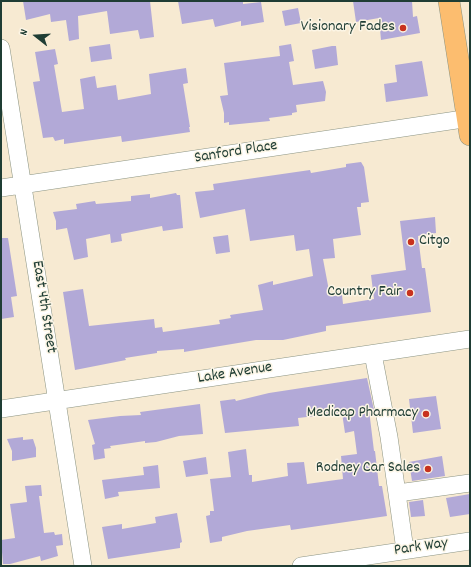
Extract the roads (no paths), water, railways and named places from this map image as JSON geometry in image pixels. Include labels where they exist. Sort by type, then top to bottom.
[{"type":"main road","points":[[449,1],[466,78],[469,124]]},
{"type":"street","name":"East 4th Street","points":[[1,48],[84,566]]},
{"type":"street","name":"Sanford Place","points":[[1,188],[469,124]]},
{"type":"street","name":"Lake Avenue","points":[[1,409],[470,339]]},
{"type":"street","points":[[373,354],[389,437],[405,550]]},
{"type":"street","points":[[398,493],[470,483]]},
{"type":"street","name":"Park Way","points":[[300,566],[470,541]]},
{"type":"place","name":"Visionary Fades","points":[[403,28]]},
{"type":"place","name":"Citgo","points":[[411,242]]},
{"type":"place","name":"Country Fair","points":[[410,293]]},
{"type":"place","name":"Medicap Pharmacy","points":[[426,414]]},
{"type":"place","name":"Rodney Car Sales","points":[[428,469]]}]
